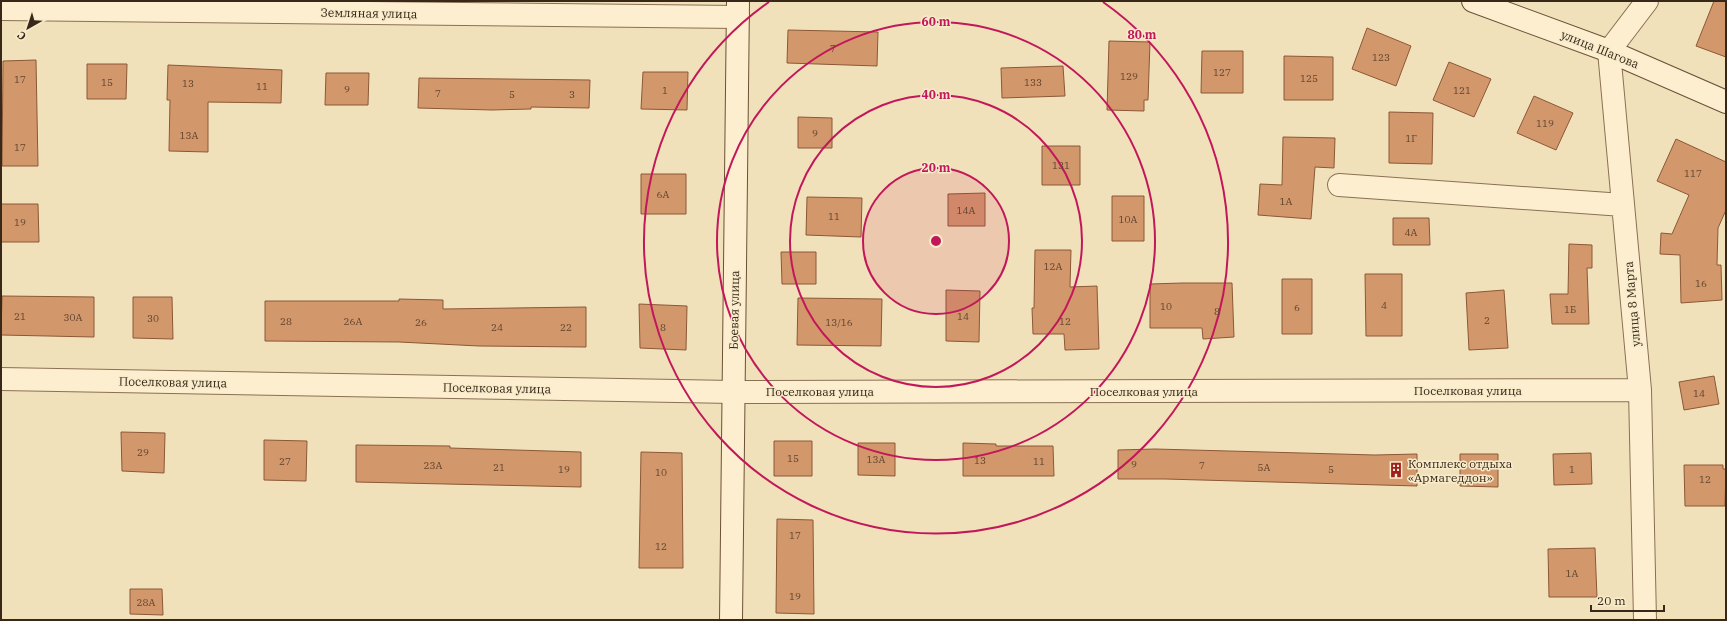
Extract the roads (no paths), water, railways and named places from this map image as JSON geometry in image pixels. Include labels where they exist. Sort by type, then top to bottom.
[{"type":"street","name":"улица Шагова","points":[[1473,1],[1609,51],[1726,102]]},
{"type":"street","points":[[1609,51],[1647,1]]},
{"type":"street","name":"Земляная улица","points":[[1,9],[738,9]]},
{"type":"street","name":"Боевая улица","points":[[731,620],[738,9]]},
{"type":"street","name":"улица 8 Марта","points":[[1609,51],[1640,390],[1645,620]]},
{"type":"street","points":[[1340,184],[1623,205]]},
{"type":"street","name":"Поселковая улица","points":[[1,379],[733,392],[1640,390]]},
{"type":"place","name":"Комплекс отдыха «Армагеддон»","points":[[1396,470]]}]
